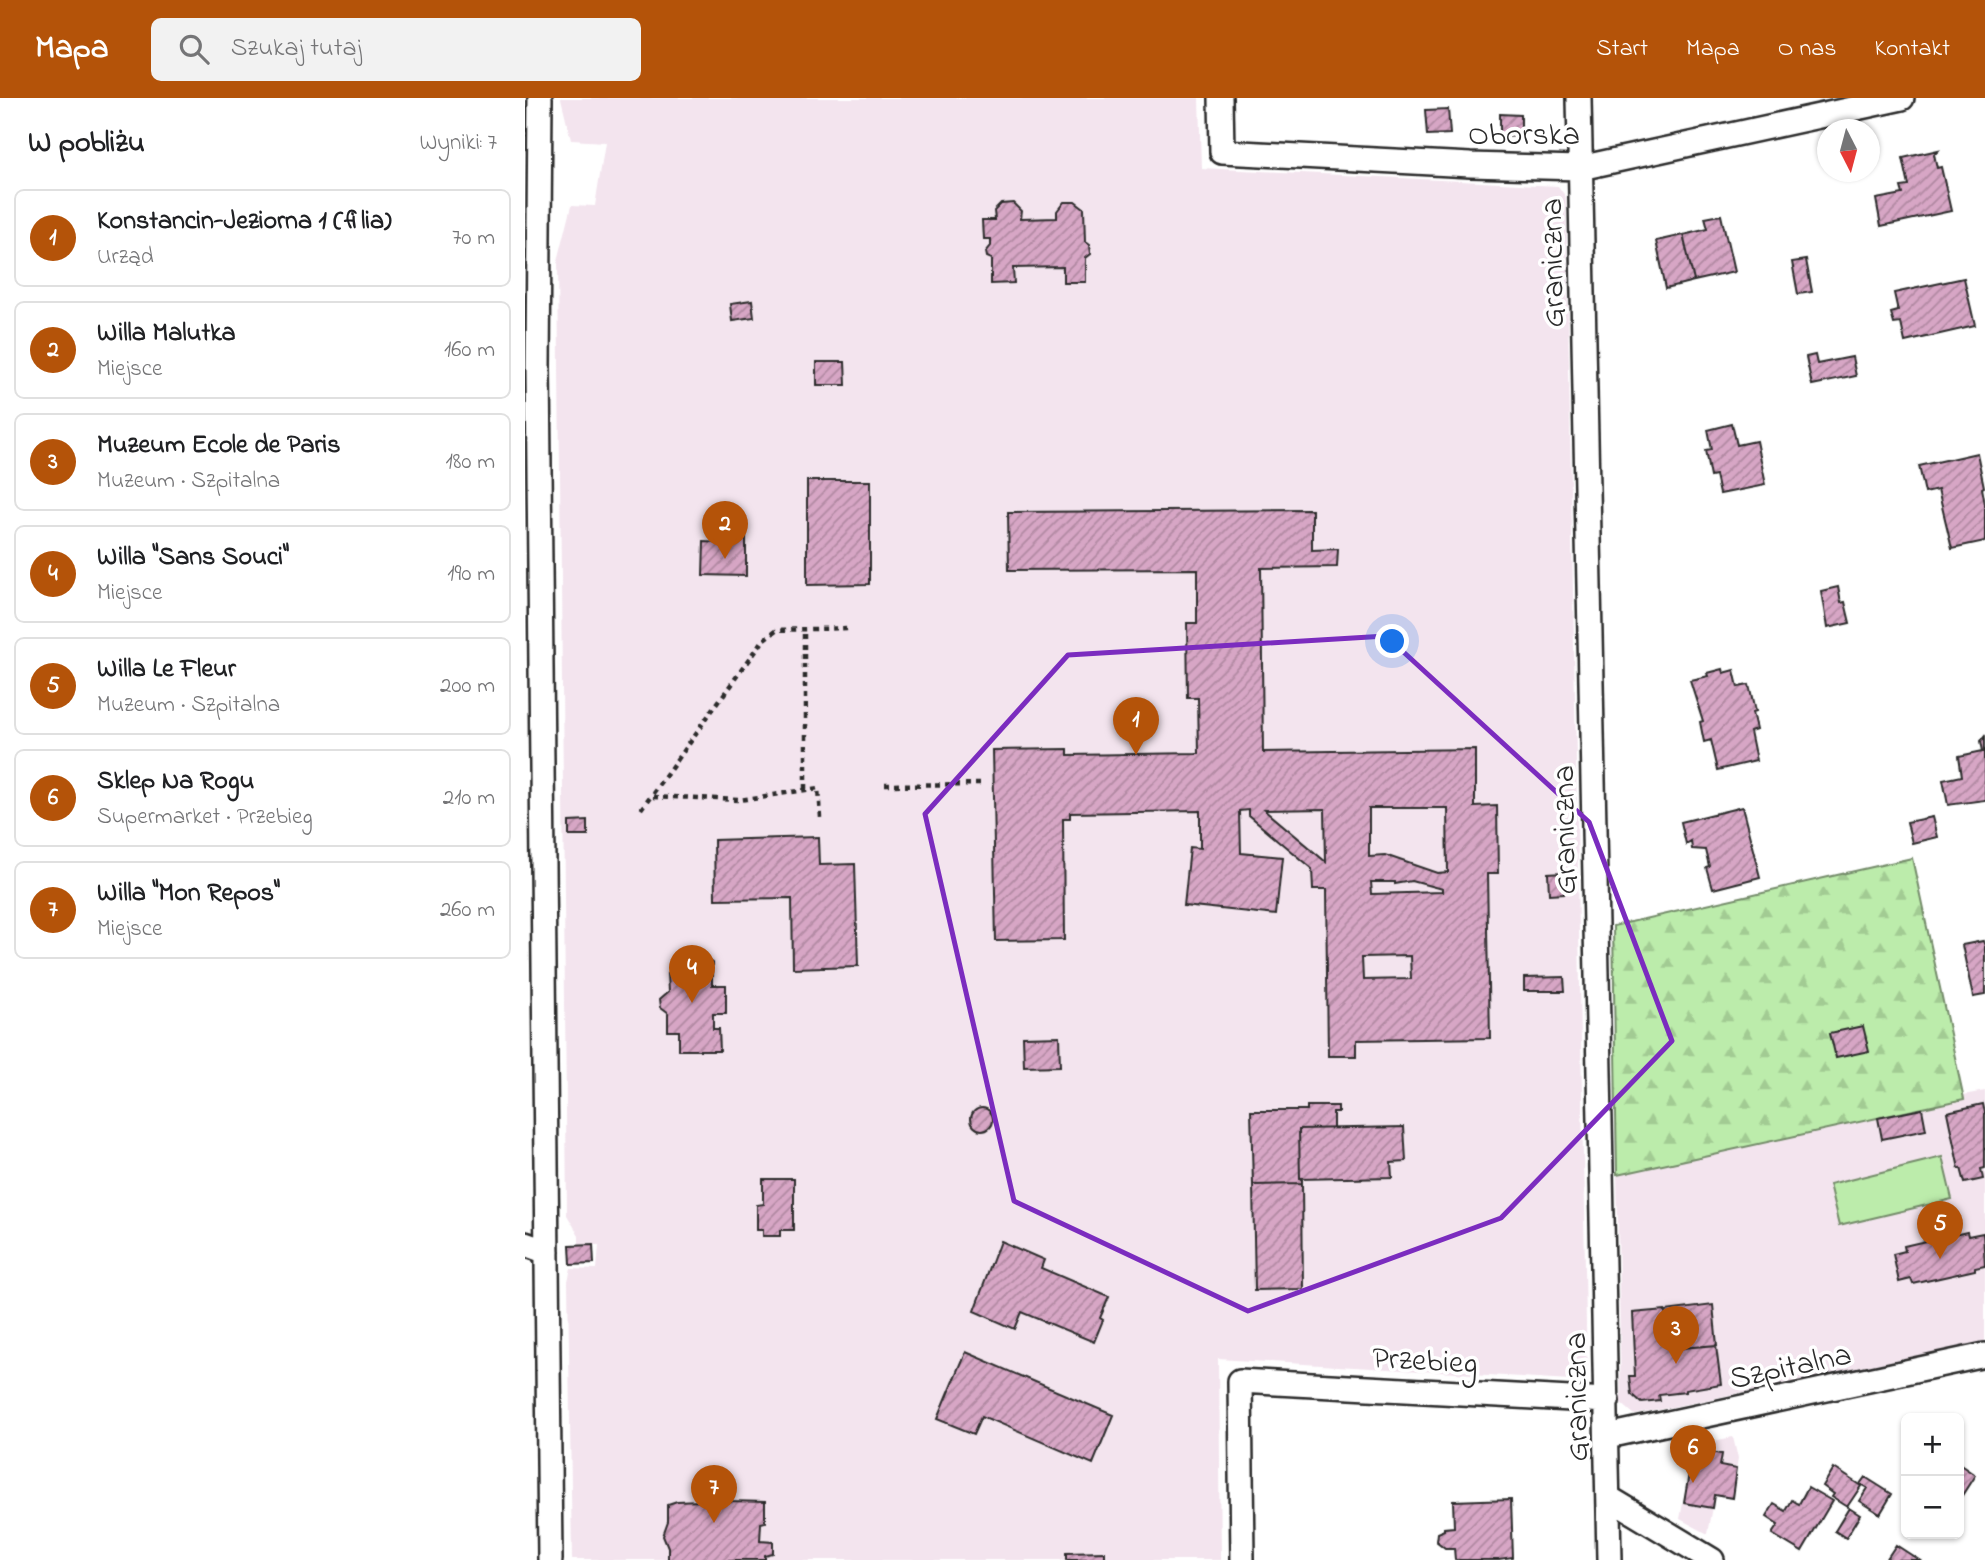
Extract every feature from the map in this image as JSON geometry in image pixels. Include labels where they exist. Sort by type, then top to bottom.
[{"type":"street","points":[[540,98],[538,368],[550,1560]]},
{"type":"street","name":"Oborska","points":[[1221,98],[1222,152],[1580,168],[1902,98]]},
{"type":"street","name":"Graniczna","points":[[1580,98],[1609,1560]]},
{"type":"street","points":[[525,1244],[547,1252]]},
{"type":"street","name":"Szpitalna","points":[[1608,1436],[1985,1355]]},
{"type":"street","name":"Przebieg","points":[[1242,1560],[1240,1381],[1607,1401]]},
{"type":"street","points":[[1609,1497],[1712,1560]]},
{"type":"path","points":[[641,809],[763,640],[776,630],[850,628]]},
{"type":"path","points":[[805,629],[805,789]]},
{"type":"path","points":[[885,785],[983,784]]},
{"type":"path","points":[[652,796],[740,800],[818,788],[820,817]]},
{"type":"highlighted area","points":[[1386,636],[1589,822],[1672,1041],[1501,1218],[1248,1311],[1014,1201],[925,814],[1068,655]]},
{"type":"shaded area","points":[[561,98],[1199,98],[1201,168],[1558,186],[1566,197],[1587,1381],[1218,1359],[1220,1560],[572,1560],[568,1281],[571,1268],[597,1269],[599,1245],[579,1245],[579,1235],[567,1215],[558,261],[572,205],[595,206],[605,142],[571,140]]},
{"type":"shaded area","points":[[1985,1091],[1985,1341],[1635,1415],[1621,1403],[1617,1175],[1964,1099],[1963,1095]]},
{"type":"shaded area","points":[[1733,1437],[1738,1459],[1732,1498],[1715,1496],[1708,1534],[1680,1519],[1694,1445]]},
{"type":"green space","points":[[1912,858],[1964,1099],[1617,1175],[1613,926]]},
{"type":"green space","points":[[1942,1157],[1952,1199],[1839,1226],[1829,1185]]},
{"type":"building","points":[[1448,109],[1450,134],[1428,135],[1426,110]]},
{"type":"building","points":[[1500,114],[1521,115],[1521,136],[1500,137]]},
{"type":"building","points":[[1938,150],[1934,154],[1937,168],[1941,167],[1951,211],[1881,226],[1876,199],[1903,194],[1901,187],[1909,186],[1903,158]]},
{"type":"building","points":[[1064,202],[1075,202],[1084,209],[1085,242],[1089,245],[1090,254],[1085,258],[1085,282],[1063,282],[1063,267],[1013,268],[1014,283],[991,284],[991,259],[986,257],[985,252],[990,246],[990,239],[983,239],[982,220],[995,220],[994,211],[1001,204],[1013,203],[1021,211],[1020,219],[1057,218],[1057,211]]},
{"type":"building","points":[[1721,215],[1734,272],[1694,281],[1683,235],[1708,229],[1705,218]]},
{"type":"building","points":[[1683,235],[1694,281],[1666,288],[1656,241]]},
{"type":"building","points":[[1806,260],[1812,292],[1798,294],[1792,262]]},
{"type":"building","points":[[1964,278],[1975,326],[1905,342],[1901,323],[1894,324],[1891,313],[1898,311],[1894,293]]},
{"type":"building","points":[[752,301],[754,318],[732,321],[730,304]]},
{"type":"building","points":[[1815,355],[1817,364],[1852,357],[1856,376],[1812,385],[1806,357]]},
{"type":"building","points":[[816,362],[845,362],[846,385],[816,385]]},
{"type":"building","points":[[1732,424],[1737,445],[1756,441],[1765,485],[1720,494],[1716,476],[1711,477],[1706,451],[1712,450],[1708,430]]},
{"type":"building","points":[[1977,453],[1984,487],[1985,541],[1952,548],[1938,490],[1925,493],[1919,466]]},
{"type":"building","points":[[807,481],[870,481],[870,584],[807,585]]},
{"type":"building","points":[[1312,510],[1312,550],[1338,549],[1337,567],[1261,568],[1263,752],[1475,749],[1475,807],[1497,806],[1498,874],[1487,874],[1490,1038],[1356,1040],[1356,1056],[1328,1056],[1326,890],[1313,890],[1312,869],[1249,816],[1249,810],[1240,811],[1241,853],[1282,857],[1276,915],[1184,905],[1190,848],[1200,849],[1200,811],[1070,813],[1070,819],[1063,819],[1064,940],[996,941],[992,750],[1068,749],[1068,755],[1199,753],[1198,698],[1188,698],[1187,623],[1197,623],[1197,569],[1009,570],[1008,512]],"holes":[[[1369,808],[1447,808],[1448,872],[1437,873],[1385,855],[1369,856]],[[1325,809],[1326,862],[1264,810]],[[1412,881],[1442,889],[1442,892],[1372,894],[1371,882],[1395,884]],[[1410,956],[1411,979],[1363,980],[1362,957]]]},
{"type":"building","points":[[723,528],[742,529],[741,535],[746,536],[746,576],[703,575],[704,541],[722,542]]},
{"type":"building","points":[[1838,587],[1841,603],[1845,602],[1850,623],[1827,628],[1821,591]]},
{"type":"building","points":[[1722,669],[1723,673],[1734,670],[1738,687],[1749,685],[1755,712],[1752,713],[1756,730],[1750,732],[1756,761],[1718,770],[1711,740],[1704,742],[1700,722],[1703,721],[1690,680]]},
{"type":"building","points":[[1985,736],[1985,800],[1948,805],[1943,780],[1962,776],[1959,756],[1983,751],[1981,741]]},
{"type":"building","points":[[1742,807],[1760,877],[1713,889],[1707,868],[1710,867],[1706,850],[1692,849],[1691,841],[1686,844],[1681,822]]},
{"type":"building","points":[[1932,817],[1937,837],[1912,843],[1907,822]]},
{"type":"building","points":[[588,821],[588,836],[569,836],[569,822]]},
{"type":"building","points":[[818,837],[819,865],[855,864],[858,966],[793,968],[792,898],[715,899],[714,840]]},
{"type":"building","points":[[1563,872],[1564,893],[1549,894],[1548,873]]},
{"type":"building","points":[[1983,941],[1985,995],[1973,997],[1962,945]]},
{"type":"building","points":[[702,956],[712,962],[712,985],[726,985],[726,1013],[713,1013],[713,1028],[719,1028],[720,1050],[679,1050],[679,1031],[668,1031],[668,1014],[660,1008],[659,1000],[668,992],[667,974],[691,974],[690,962]]},
{"type":"building","points":[[1564,977],[1565,991],[1524,991],[1524,978]]},
{"type":"building","points":[[1863,1026],[1869,1051],[1836,1058],[1830,1033]]},
{"type":"building","points":[[1059,1036],[1060,1066],[1024,1067],[1023,1037]]},
{"type":"building","points":[[1983,1104],[1983,1179],[1965,1183],[1961,1168],[1959,1169],[1947,1112]]},
{"type":"building","points":[[1307,1106],[1338,1106],[1338,1112],[1333,1112],[1333,1129],[1299,1129],[1302,1184],[1253,1185],[1251,1110],[1307,1110]]},
{"type":"building","points":[[982,1108],[990,1111],[993,1119],[990,1127],[982,1130],[974,1127],[971,1119],[974,1111]]},
{"type":"building","points":[[1922,1109],[1926,1130],[1882,1139],[1878,1118]]},
{"type":"building","points":[[1404,1127],[1406,1161],[1391,1162],[1392,1177],[1300,1179],[1299,1129]]},
{"type":"building","points":[[763,1179],[794,1179],[794,1230],[780,1230],[780,1236],[762,1236],[762,1230],[756,1230],[756,1205],[763,1204]]},
{"type":"building","points":[[1302,1184],[1303,1289],[1255,1290],[1253,1185]]},
{"type":"building","points":[[1967,1232],[1968,1236],[1983,1233],[1985,1265],[1975,1267],[1975,1270],[1913,1284],[1911,1279],[1899,1282],[1893,1254],[1905,1251],[1904,1246],[1930,1240],[1929,1235],[1944,1233],[1945,1237]]},
{"type":"building","points":[[1000,1241],[1044,1260],[1041,1268],[1109,1297],[1094,1342],[1022,1312],[1015,1329],[974,1311]]},
{"type":"building","points":[[593,1244],[594,1263],[571,1264],[570,1245]]},
{"type":"building","points":[[1713,1305],[1717,1345],[1669,1349],[1665,1311]]},
{"type":"building","points":[[1665,1310],[1669,1349],[1716,1345],[1721,1384],[1659,1395],[1660,1401],[1642,1403],[1632,1394],[1630,1376],[1635,1376],[1632,1313]]},
{"type":"building","points":[[965,1352],[1113,1415],[1093,1464],[982,1416],[974,1434],[937,1419]]},
{"type":"building","points":[[1693,1449],[1722,1454],[1720,1466],[1736,1469],[1732,1498],[1715,1495],[1713,1508],[1684,1503]]},
{"type":"building","points":[[1964,1467],[1975,1475],[1964,1492]]},
{"type":"building","points":[[1833,1468],[1861,1486],[1847,1507],[1831,1497],[1833,1494],[1822,1486]]},
{"type":"building","points":[[1865,1477],[1892,1494],[1880,1514],[1859,1501],[1867,1488],[1860,1484]]},
{"type":"building","points":[[716,1487],[727,1492],[730,1501],[765,1502],[765,1522],[761,1523],[760,1541],[773,1542],[773,1554],[765,1556],[765,1560],[668,1560],[668,1548],[663,1536],[668,1522],[668,1505],[701,1501],[708,1489]]},
{"type":"building","points":[[1808,1487],[1832,1501],[1802,1552],[1772,1534],[1778,1525],[1766,1517],[1774,1504],[1786,1511],[1792,1500],[1799,1504]]},
{"type":"building","points":[[1511,1499],[1513,1558],[1455,1560],[1454,1548],[1445,1548],[1436,1541],[1437,1533],[1444,1528],[1454,1527],[1453,1501]]},
{"type":"building","points":[[1849,1508],[1860,1515],[1846,1538],[1835,1531]]},
{"type":"building","points":[[1896,1545],[1919,1560],[1886,1560]]},
{"type":"building","points":[[1104,1552],[1104,1560],[1067,1560],[1067,1553]]},
{"type":"place","name":"Willa Malutka","points":[[725,559]]},
{"type":"place","name":"Konstancin-Jeziorna 1 (filia)","points":[[1136,755]]},
{"type":"place","name":"Willa \"Sans Souci\"","points":[[692,1003]]},
{"type":"place","name":"Willa Le Fleur","points":[[1940,1259]]},
{"type":"place","name":"Muzeum Ecole de Paris","points":[[1676,1364]]},
{"type":"place","name":"Sklep Na Rogu","points":[[1693,1483]]},
{"type":"place","name":"Willa \"Mon Repos\"","points":[[714,1523]]}]
